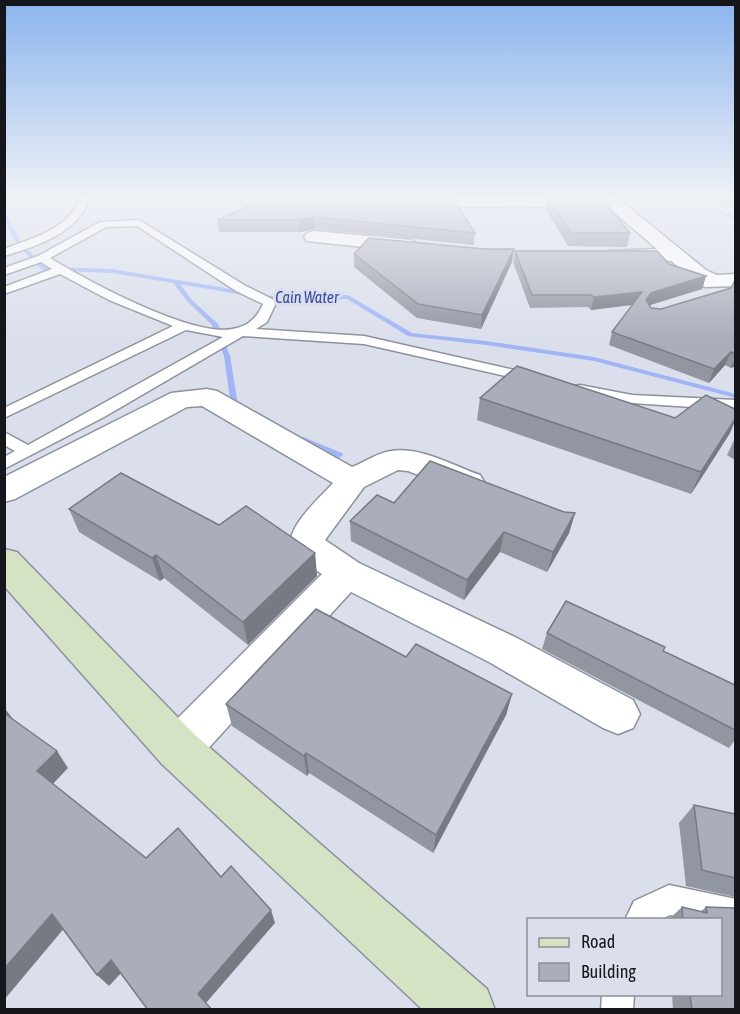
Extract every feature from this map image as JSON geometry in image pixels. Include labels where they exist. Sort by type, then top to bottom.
[{"type":"main road","points":[[4,562],[178,749],[466,1010]]},
{"type":"street","points":[[389,244],[427,248]]},
{"type":"street","points":[[663,244],[676,255],[724,281],[717,293],[697,300]]},
{"type":"street","points":[[594,255],[676,255]]},
{"type":"street","points":[[4,491],[181,399],[197,396],[207,398],[333,471],[353,480]]},
{"type":"street","points":[[496,493],[412,461],[393,460],[353,480],[308,534],[307,545],[346,573],[503,650],[618,714]]},
{"type":"street","points":[[178,749],[346,573]]},
{"type":"lane","points":[[4,253],[25,244]]},
{"type":"lane","points":[[4,272],[42,258],[67,244]]},
{"type":"lane","points":[[4,464],[99,414],[263,319],[270,303],[240,288],[172,244]]},
{"type":"lane","points":[[42,258],[61,270],[163,320],[183,326],[237,334],[247,332],[364,340],[632,399],[735,405]]},
{"type":"lane","points":[[4,291],[61,270]]},
{"type":"lane","points":[[4,414],[183,326]]},
{"type":"lane","points":[[4,437],[26,452]]},
{"type":"lane","points":[[641,918],[644,911],[669,900],[735,914]]},
{"type":"building","points":[[363,244],[435,244],[514,249],[482,315],[418,304],[354,254]]},
{"type":"building","points":[[515,251],[657,251],[669,264],[706,276],[651,293],[646,300],[651,308],[661,309],[731,288],[735,280],[735,354],[731,352],[714,369],[612,332],[642,292],[594,297],[591,295],[532,295]]},
{"type":"building","points":[[517,366],[675,418],[706,395],[735,409],[735,419],[701,472],[480,398]]},
{"type":"building","points":[[430,461],[564,512],[575,513],[553,552],[504,532],[467,580],[350,521],[377,495],[394,503]]},
{"type":"building","points":[[121,473],[219,525],[246,506],[315,553],[243,622],[156,555],[152,558],[69,509]]},
{"type":"building","points":[[566,601],[665,647],[663,651],[735,685],[735,730],[547,633]]},
{"type":"building","points":[[316,609],[406,657],[416,644],[512,694],[436,835],[306,753],[304,756],[226,704]]},
{"type":"building","points":[[4,713],[57,751],[37,771],[146,858],[178,828],[221,877],[231,866],[271,910],[198,994],[212,1010],[148,1010],[111,960],[97,975],[52,914],[4,969]]},
{"type":"building","points":[[694,805],[735,814],[735,878],[702,870]]},
{"type":"building","points":[[682,907],[707,913],[706,907],[735,908],[735,1010],[692,1010],[690,996],[722,996],[722,918],[683,918]]},
{"type":"waterway","name":"Cain Water","points":[[20,244],[44,269],[112,271],[278,299],[348,297],[410,335],[486,343],[594,359],[736,396]]},
{"type":"waterway","points":[[176,283],[190,301],[215,324],[227,356],[235,411]]},
{"type":"waterway","points":[[300,439],[339,455]]}]
